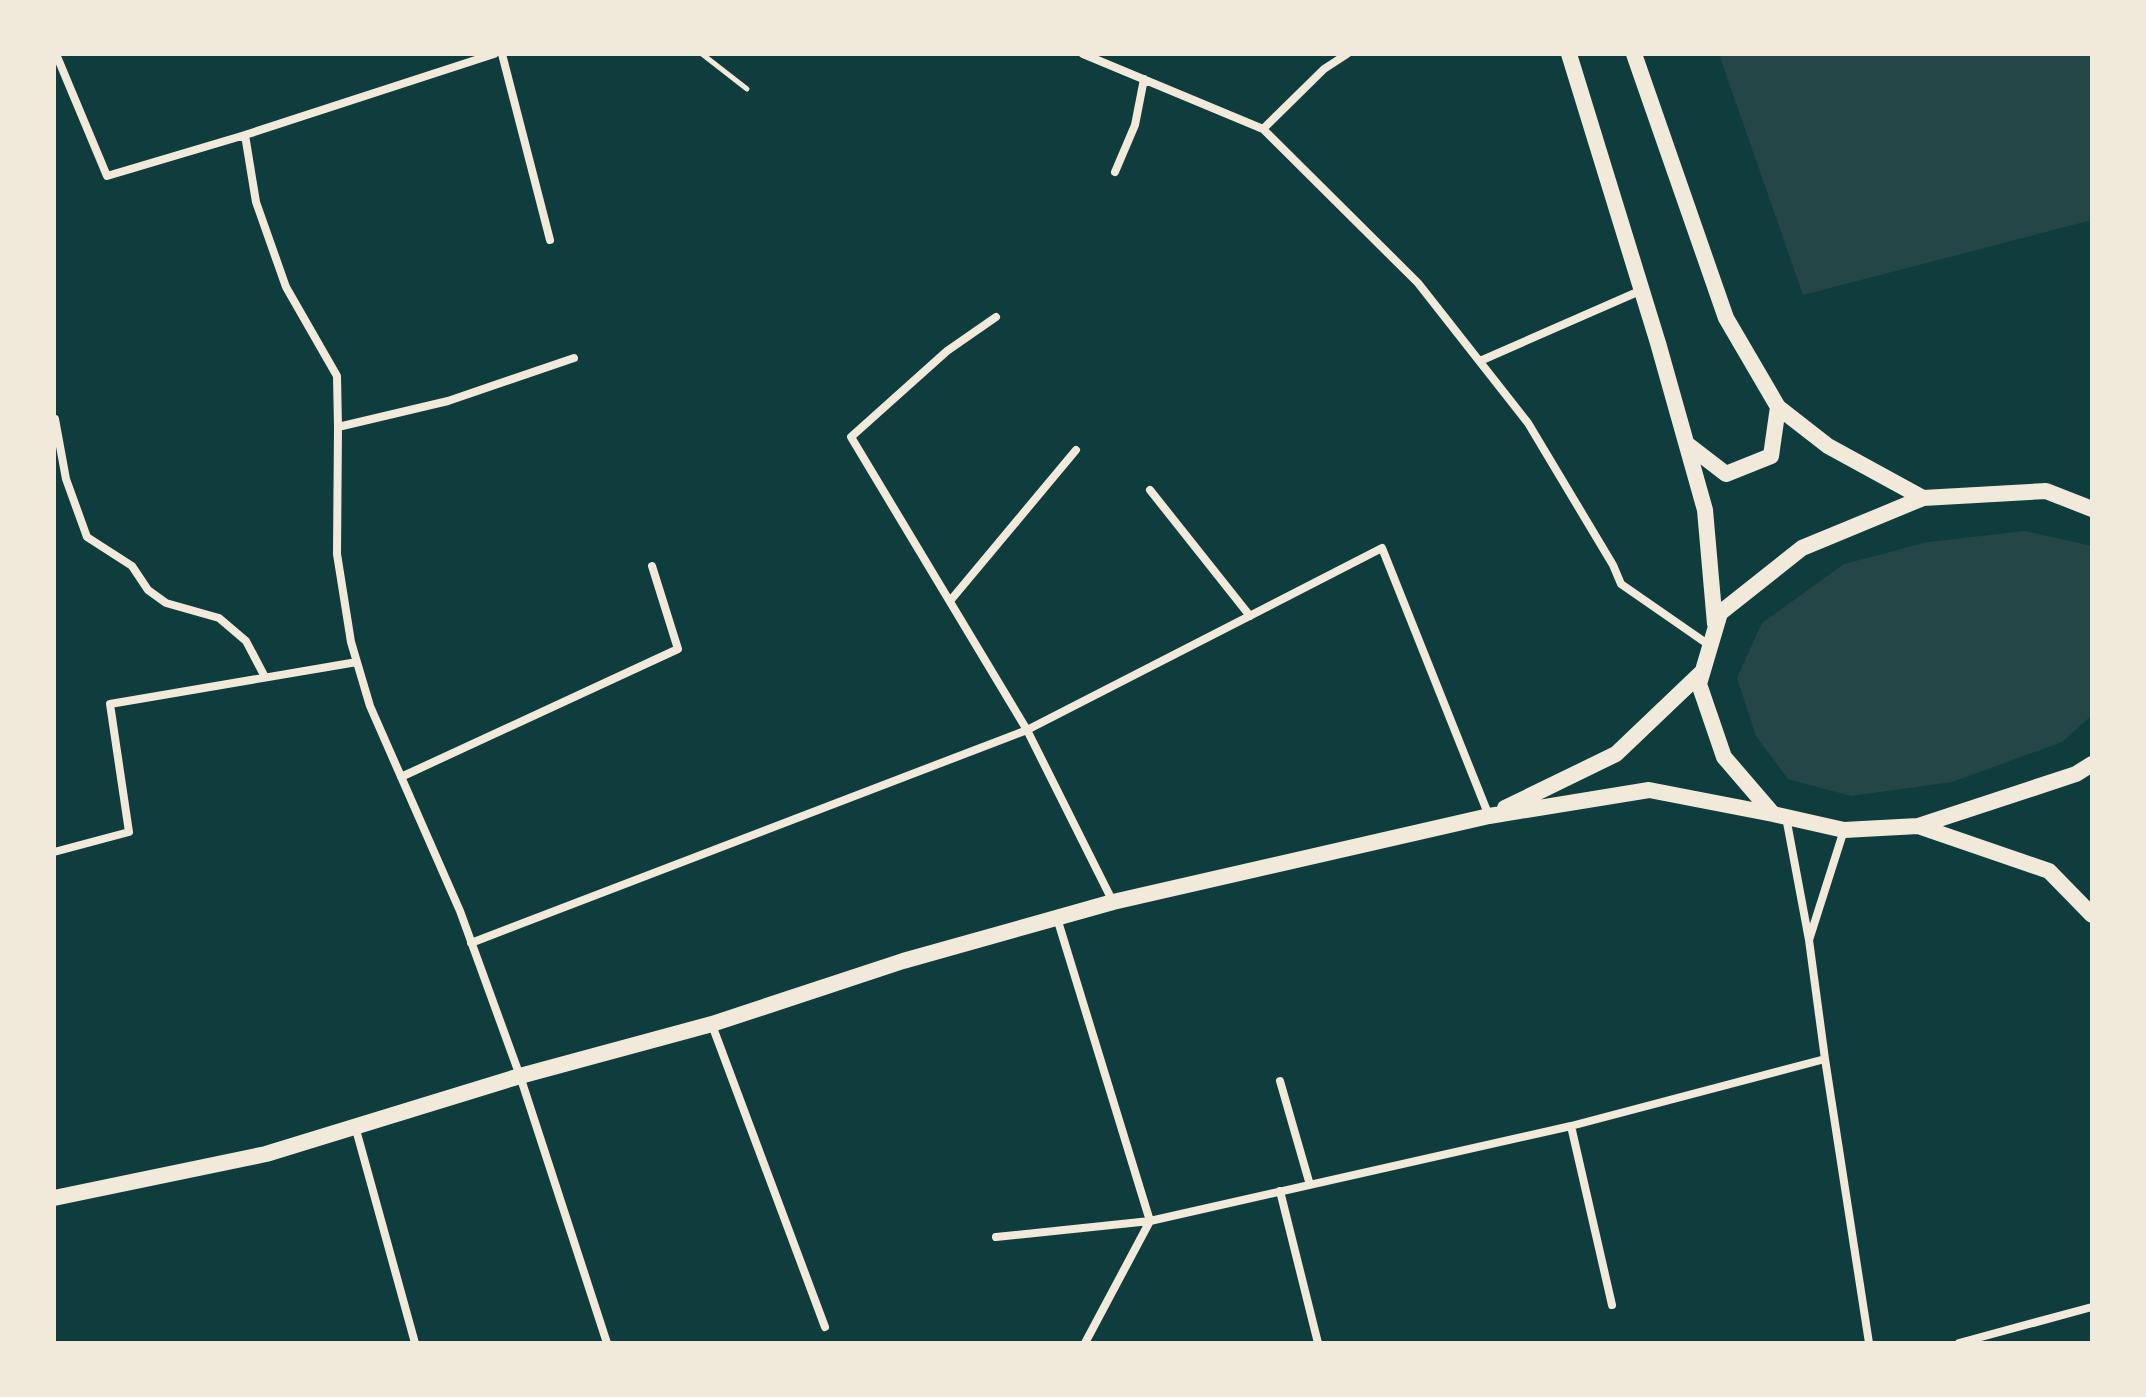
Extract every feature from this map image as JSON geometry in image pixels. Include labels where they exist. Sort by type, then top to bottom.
[{"type":"main road","points":[[1569,54],[1642,290],[1705,510],[1713,637]]},
{"type":"main road","points":[[1634,54],[1726,318],[1778,407],[1828,446],[1923,498]]},
{"type":"main road","points":[[1687,444],[1726,474],[1771,456],[1778,407]]},
{"type":"main road","points":[[1779,815],[1724,757],[1699,684],[1720,613],[1802,548],[1923,498],[2046,491],[2092,509]]},
{"type":"main road","points":[[1489,816],[1616,754],[1702,672]]},
{"type":"main road","points":[[54,1198],[266,1154],[520,1076],[712,1024],[903,961],[1113,902],[1489,816],[1649,790],[1844,830],[1918,826],[2076,774],[2092,764]]},
{"type":"main road","points":[[1918,826],[2049,871],[2092,915]]},
{"type":"street","points":[[56,54],[107,176],[494,54]]},
{"type":"street","points":[[502,54],[550,240]]},
{"type":"street","points":[[1083,54],[1263,129],[1418,283],[1480,361],[1528,423],[1613,565],[1621,584],[1713,637]]},
{"type":"street","points":[[1263,129],[1324,69],[1347,54]]},
{"type":"street","points":[[1115,172],[1135,125],[1144,79]]},
{"type":"street","points":[[245,135],[256,202],[286,287],[337,376],[337,554],[351,642],[370,706],[460,911],[520,1076],[607,1343]]},
{"type":"street","points":[[1480,361],[1642,290]]},
{"type":"street","points":[[996,317],[947,351],[851,437],[1027,730],[1113,902]]},
{"type":"street","points":[[338,427],[448,401],[574,358]]},
{"type":"street","points":[[55,419],[66,479],[87,537],[132,566],[148,590],[166,603],[219,618],[246,641],[265,677]]},
{"type":"street","points":[[950,601],[1076,450]]},
{"type":"street","points":[[1150,490],[1250,616]]},
{"type":"street","points":[[471,943],[1027,730],[1382,548],[1489,816]]},
{"type":"street","points":[[401,777],[678,649],[652,566]]},
{"type":"street","points":[[54,852],[129,832],[110,704],[357,662]]},
{"type":"street","points":[[1779,815],[1809,940],[1869,1343]]},
{"type":"street","points":[[1809,940],[1844,830]]},
{"type":"street","points":[[1057,918],[1150,1221],[1085,1343]]},
{"type":"street","points":[[712,1024],[825,1327]]},
{"type":"street","points":[[996,1237],[1150,1221],[1571,1126],[1825,1059]]},
{"type":"street","points":[[1280,1081],[1310,1185]]},
{"type":"street","points":[[355,1126],[415,1343]]},
{"type":"street","points":[[1571,1126],[1612,1305]]},
{"type":"street","points":[[1280,1191],[1318,1343]]},
{"type":"street","points":[[1959,1343],[2092,1307]]},
{"type":"path","points":[[702,54],[747,89]]},
{"type":"shaded area","points":[[1719,54],[2092,54],[2092,220],[1803,295]]},
{"type":"shaded area","points":[[2025,531],[2092,546],[2092,715],[2062,742],[1952,782],[1851,796],[1788,779],[1756,736],[1737,678],[1762,623],[1844,564],[1928,542]]}]
